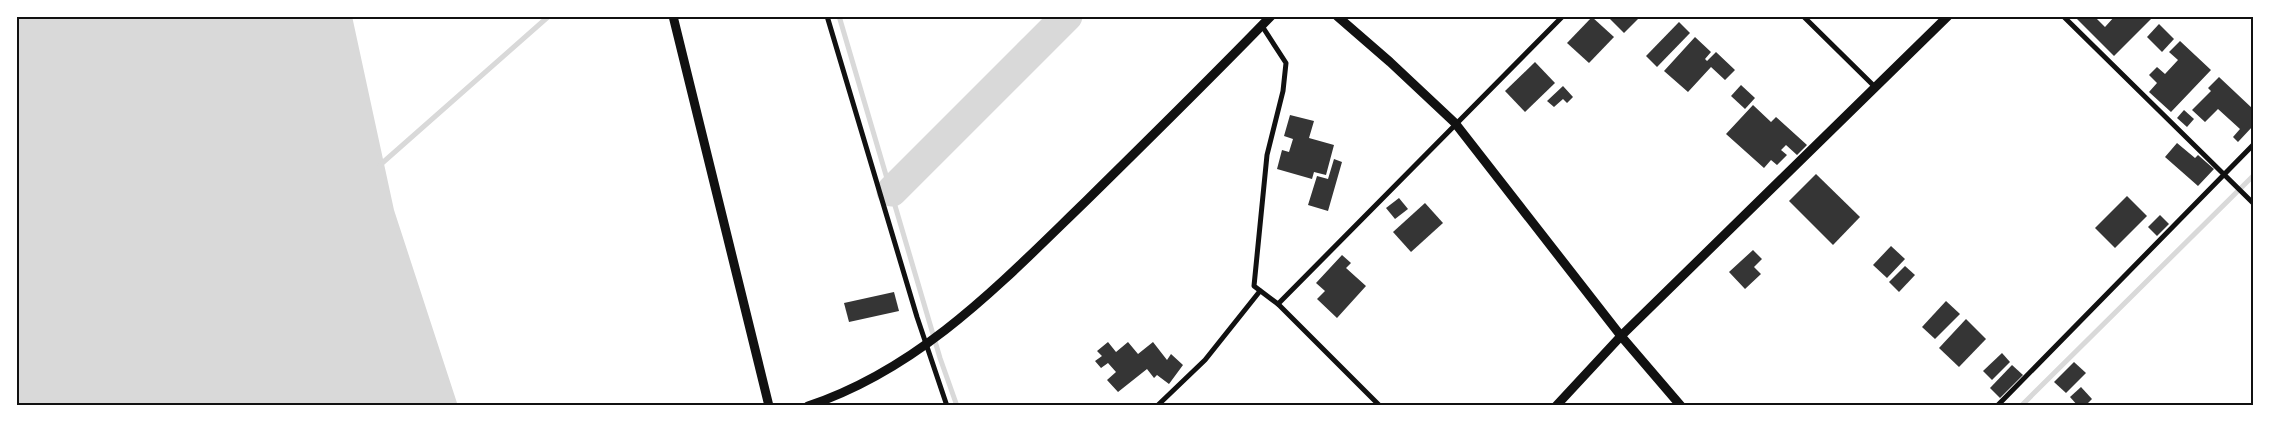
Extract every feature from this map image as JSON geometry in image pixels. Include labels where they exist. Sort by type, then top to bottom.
[{"type":"street","points":[[673,16],[770,406]]},
{"type":"street","points":[[827,16],[917,317],[947,406]]},
{"type":"street","points":[[808,406],[823,401],[870,378],[918,351],[946,331],[994,291],[1200,90],[1271,16]]},
{"type":"street","points":[[1337,16],[1390,62],[1455,123],[1621,336],[1681,406]]},
{"type":"street","points":[[1278,304],[1455,123],[1563,16]]},
{"type":"street","points":[[1803,16],[1875,87]]},
{"type":"street","points":[[1556,406],[1621,336],[1948,16]]},
{"type":"street","points":[[2063,16],[2253,203]]},
{"type":"street","points":[[1262,26],[1286,63],[1284,91],[1267,156],[1254,286],[1278,304],[1380,406]]},
{"type":"street","points":[[1997,406],[2253,145]]},
{"type":"street","points":[[1157,406],[1205,360],[1260,291]]},
{"type":"shaded area","points":[[16,16],[352,16],[394,210],[458,406],[16,406]]},
{"type":"building","points":[[1607,16],[1641,16],[1624,33]]},
{"type":"building","points":[[2074,16],[2094,16],[2105,27],[2115,16],[2148,16],[2151,19],[2114,56]]},
{"type":"building","points":[[1592,17],[1614,37],[1589,63],[1567,43]]},
{"type":"building","points":[[1679,22],[1690,33],[1657,67],[1646,56]]},
{"type":"building","points":[[2159,24],[2174,39],[2162,52],[2147,37]]},
{"type":"building","points":[[1695,37],[1711,52],[1705,59],[1707,61],[1716,52],[1735,70],[1725,80],[1711,67],[1688,92],[1664,71]]},
{"type":"building","points":[[2180,41],[2211,70],[2171,112],[2149,92],[2157,83],[2149,75],[2157,67],[2165,74],[2178,60],[2169,52]]},
{"type":"building","points":[[1535,62],[1555,83],[1525,112],[1505,91]]},
{"type":"building","points":[[2219,77],[2253,109],[2253,126],[2238,142],[2233,137],[2240,129],[2218,109],[2205,122],[2192,110],[2211,91],[2208,88]]},
{"type":"building","points":[[1741,85],[1755,98],[1745,109],[1731,96]]},
{"type":"building","points":[[1563,86],[1573,97],[1567,103],[1563,99],[1554,107],[1547,101]]},
{"type":"building","points":[[1753,105],[1771,122],[1776,117],[1807,145],[1797,155],[1786,145],[1781,150],[1787,155],[1777,165],[1771,160],[1764,168],[1726,134]]},
{"type":"building","points":[[2184,110],[2194,119],[2187,127],[2177,118]]},
{"type":"building","points":[[1290,115],[1314,121],[1309,138],[1334,145],[1326,175],[1314,172],[1312,179],[1277,169],[1282,150],[1289,152],[1293,139],[1284,136]]},
{"type":"building","points":[[2177,143],[2195,158],[2198,155],[2214,169],[2198,186],[2165,157]]},
{"type":"building","points":[[1334,159],[1342,162],[1328,211],[1308,205],[1317,176],[1328,179]]},
{"type":"building","points":[[1816,174],[1860,217],[1833,245],[1789,201]]},
{"type":"building","points":[[2127,196],[2147,216],[2115,248],[2095,228]]},
{"type":"building","points":[[1399,198],[1408,209],[1395,219],[1386,208]]},
{"type":"building","points":[[1425,203],[1443,223],[1411,252],[1393,232]]},
{"type":"building","points":[[2160,215],[2169,224],[2157,236],[2148,227]]},
{"type":"building","points":[[1891,246],[1905,259],[1887,278],[1873,265]]},
{"type":"building","points":[[1753,250],[1762,259],[1754,267],[1761,274],[1745,289],[1729,272]]},
{"type":"building","points":[[1342,255],[1351,263],[1346,268],[1366,286],[1337,318],[1317,299],[1325,291],[1316,283]]},
{"type":"building","points":[[1905,266],[1915,275],[1899,292],[1889,282]]},
{"type":"building","points":[[894,292],[899,311],[849,322],[844,303]]},
{"type":"building","points":[[1946,301],[1960,314],[1935,339],[1922,327]]},
{"type":"building","points":[[1966,319],[1986,339],[1959,367],[1939,348]]},
{"type":"building","points":[[1108,342],[1116,352],[1128,342],[1138,354],[1153,342],[1167,360],[1171,354],[1183,365],[1169,384],[1157,375],[1154,378],[1147,369],[1118,392],[1107,380],[1116,372],[1108,363],[1101,368],[1095,361],[1102,356],[1097,351]]},
{"type":"building","points":[[2002,353],[2010,362],[1992,380],[1983,371]]},
{"type":"building","points":[[2074,362],[2086,373],[2066,393],[2054,382]]},
{"type":"building","points":[[2012,365],[2023,375],[2000,398],[1990,388]]},
{"type":"building","points":[[2081,387],[2092,399],[2085,406],[2078,406],[2070,397]]},
{"type":"waterway","points":[[380,165],[549,16]]},
{"type":"waterway","points":[[839,16],[940,358],[957,406]]},
{"type":"waterway","points":[[892,191],[1067,16]]},
{"type":"waterway","points":[[2021,406],[2253,176]]}]
